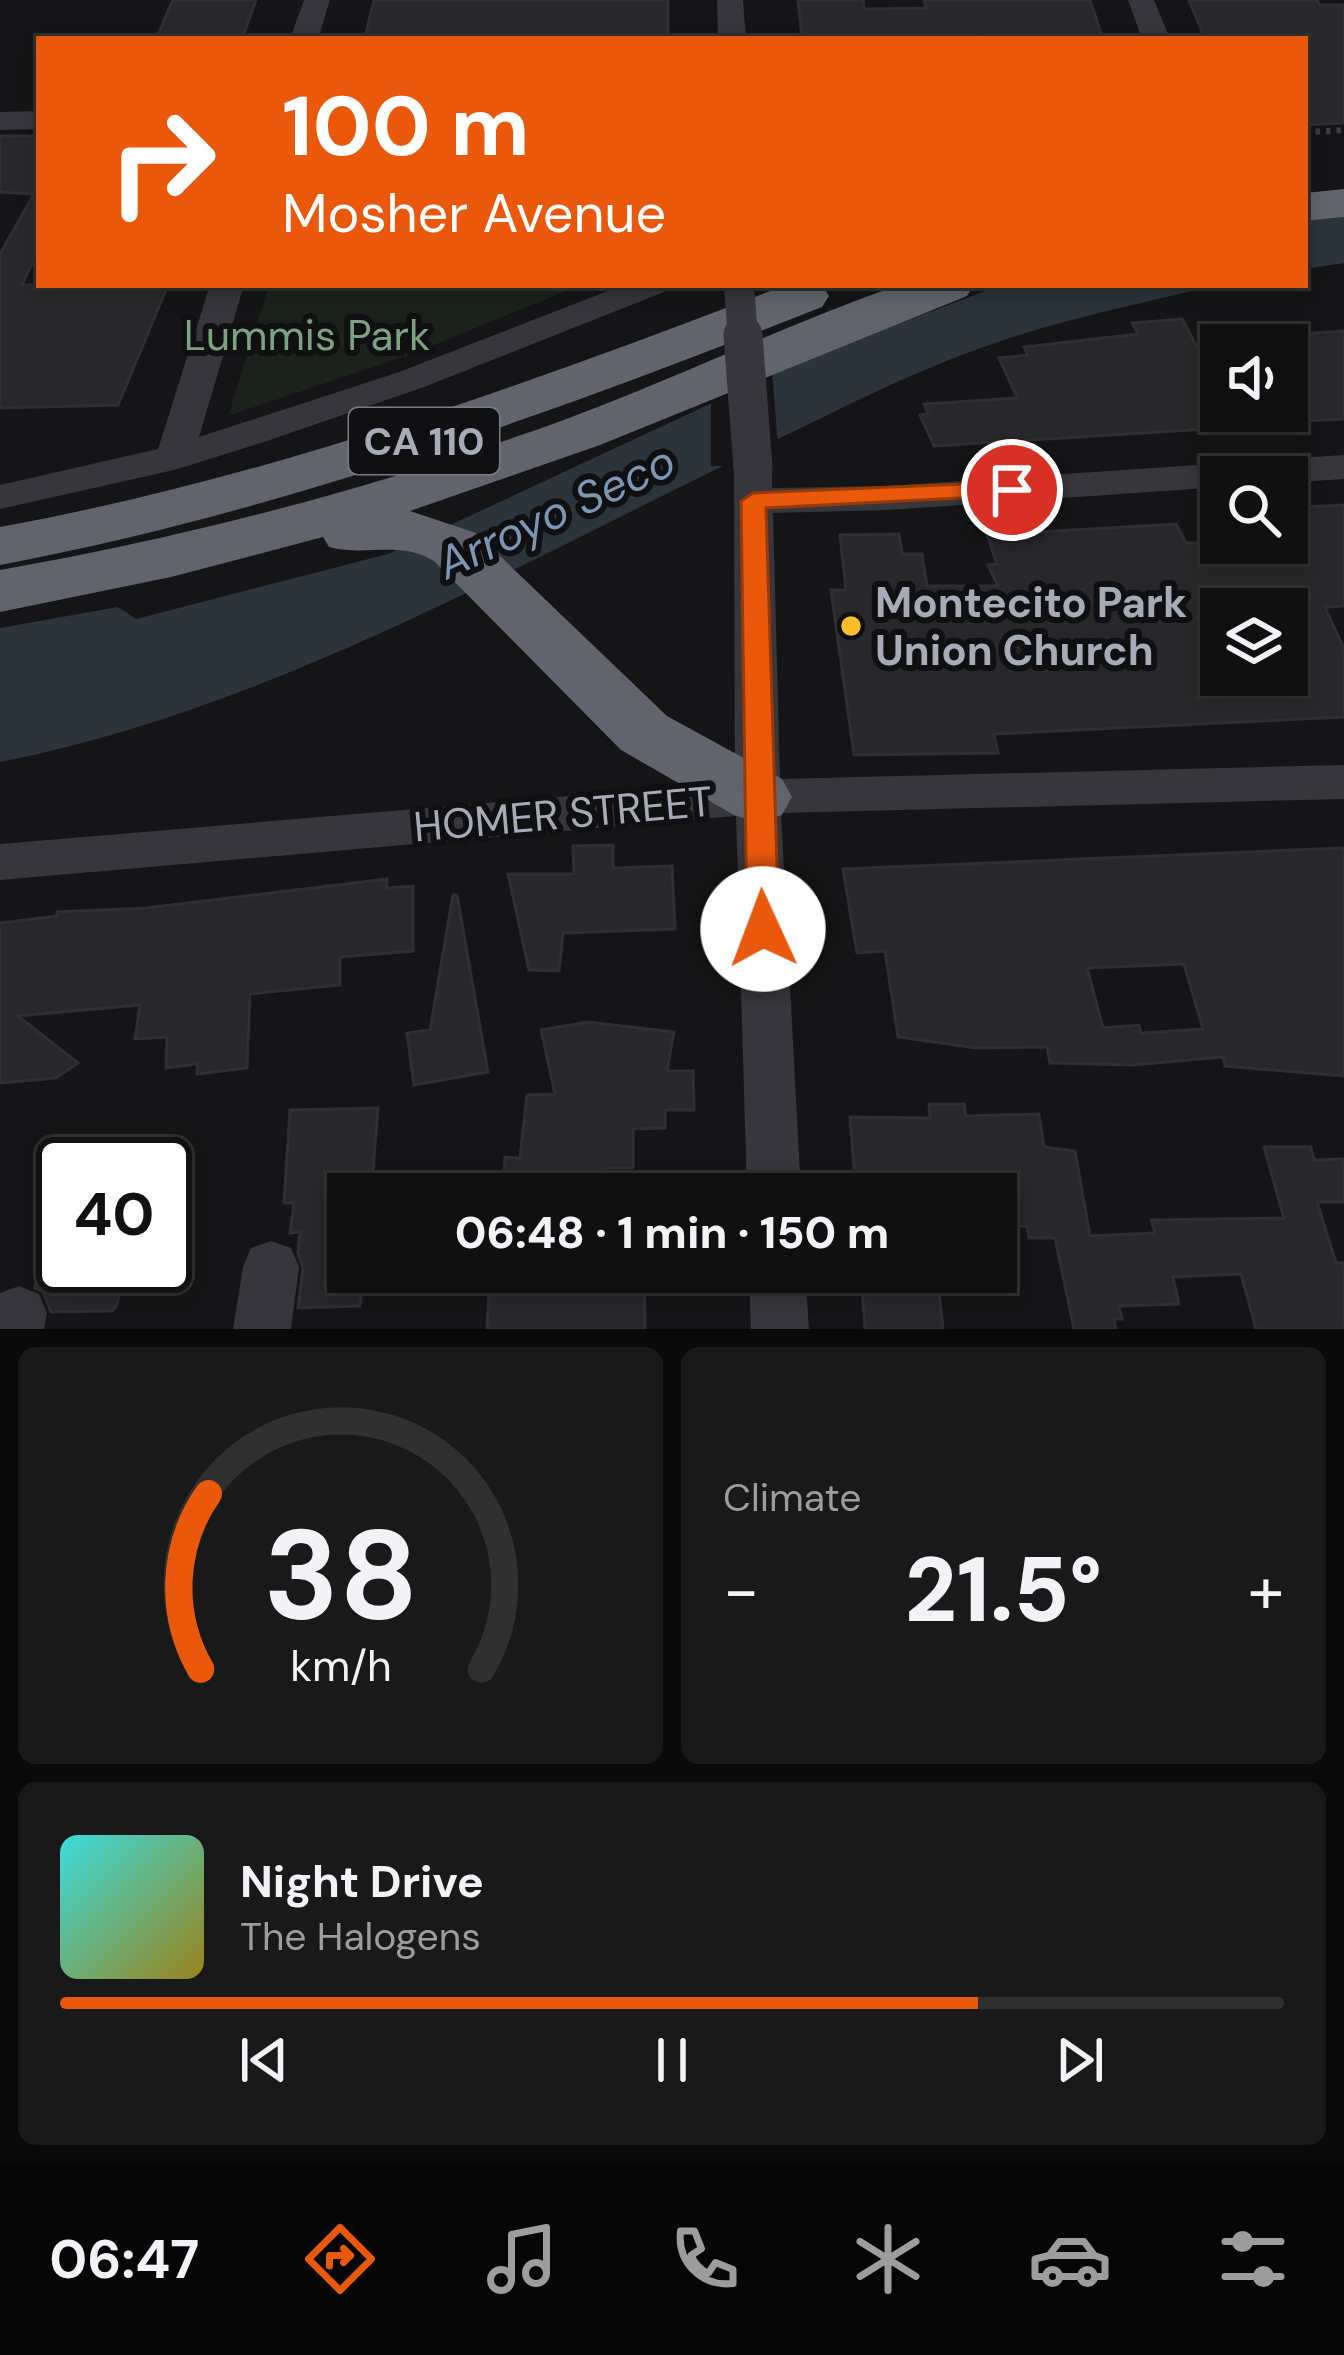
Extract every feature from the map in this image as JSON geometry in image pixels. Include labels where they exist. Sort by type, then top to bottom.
[{"type":"highway","name":"CA 110","points":[[0,546],[158,516],[368,460],[825,288]]},
{"type":"highway","name":"CA 110","points":[[0,591],[194,556],[424,490],[943,288]]},
{"type":"highway","points":[[194,556],[448,522],[508,482],[662,401]]},
{"type":"highway","points":[[448,522],[455,547],[758,797]]},
{"type":"street","points":[[305,36],[317,0]]},
{"type":"street","points":[[730,0],[732,36]]},
{"type":"street","points":[[1142,0],[1155,36]]},
{"type":"street","points":[[0,121],[36,120]]},
{"type":"street","points":[[174,458],[226,288]]},
{"type":"street","points":[[0,497],[174,458],[390,392],[645,288]]},
{"type":"street","points":[[739,288],[753,484],[758,797],[773,1173]]},
{"type":"street","points":[[753,484],[888,498],[1344,467]]},
{"type":"street","name":"HOMER STREET","points":[[0,862],[758,797],[1344,782]]},
{"type":"street","points":[[262,1329],[271,1268]]},
{"type":"street","points":[[778,1293],[779,1329]]},
{"type":"path","points":[[1318,174],[1344,130]]},
{"type":"green space","name":"Lummis Park","points":[[268,288],[574,288],[409,355],[228,416]]},
{"type":"water","points":[[1344,217],[1344,263],[1308,269],[1308,221]]},
{"type":"water","name":"Arroyo Seco","points":[[993,288],[1203,288],[1049,326],[965,354],[877,391],[484,585],[295,670],[101,738],[0,762],[0,628],[118,607],[136,619],[388,554],[815,355]]},
{"type":"pier","points":[[772,369],[778,446],[736,466],[711,466],[711,396]]},
{"type":"building","points":[[173,0],[256,0],[243,36],[157,36]]},
{"type":"building","points":[[374,0],[668,0],[668,36],[365,36]]},
{"type":"building","points":[[798,0],[863,0],[864,9],[926,8],[924,0],[1090,0],[1102,36],[979,34],[802,36]]},
{"type":"building","points":[[1189,0],[1317,0],[1320,5],[1344,5],[1344,123],[1308,125],[1308,36],[1204,36]]},
{"type":"building","points":[[0,136],[36,136],[36,255],[22,285],[167,288],[118,405],[0,408],[0,254],[34,194],[0,192]]},
{"type":"building","points":[[1182,319],[1200,352],[1200,429],[934,446],[920,415],[928,414],[924,404],[1017,398],[999,358],[1028,355],[1024,347],[1138,334],[1132,323]]},
{"type":"building","points":[[1344,331],[1344,419],[1308,421],[1308,333]]},
{"type":"building","points":[[1344,505],[1344,606],[1325,607],[1344,649],[1344,717],[994,734],[998,753],[854,755],[831,590],[846,590],[840,535],[899,534],[902,554],[922,554],[927,586],[998,586],[988,565],[997,564],[987,535],[1176,524],[1186,543],[1200,543],[1200,564],[1308,564],[1308,507]]},
{"type":"building","points":[[613,845],[613,868],[672,866],[675,929],[563,933],[559,971],[529,970],[508,874],[574,874],[573,846]]},
{"type":"building","points":[[1344,848],[1344,1076],[1225,1066],[1223,1057],[1133,1065],[1050,1063],[1047,1047],[976,1048],[898,1037],[885,951],[857,953],[843,869]],"holes":[[[1184,964],[1203,1029],[1141,1033],[1139,1025],[1103,1028],[1087,968]]]},
{"type":"building","points":[[387,879],[387,888],[413,886],[413,951],[340,957],[340,985],[250,994],[247,1068],[197,1074],[197,1064],[166,1068],[167,1037],[135,1039],[140,1005],[18,1016],[78,1063],[56,1078],[0,1083],[0,923],[57,916],[57,912],[146,908]]},
{"type":"building","points":[[453,895],[457,895],[488,1072],[414,1085],[407,1033],[430,1030]]},
{"type":"building","points":[[588,1022],[674,1032],[667,1071],[693,1071],[694,1110],[665,1110],[665,1128],[633,1129],[633,1168],[606,1168],[606,1173],[504,1173],[505,1157],[520,1158],[527,1095],[555,1094],[541,1030]]},
{"type":"building","points":[[929,1104],[964,1104],[966,1116],[1039,1114],[1044,1147],[1075,1151],[1090,1236],[1155,1233],[1151,1220],[1284,1218],[1264,1147],[1311,1147],[1314,1160],[1344,1159],[1344,1202],[1317,1202],[1336,1263],[1344,1263],[1344,1329],[1256,1329],[1241,1274],[1173,1277],[1179,1304],[1119,1306],[1122,1319],[1114,1319],[1116,1329],[1074,1329],[1055,1238],[1029,1238],[1027,1226],[1017,1226],[1017,1173],[854,1173],[850,1117],[930,1118]]},
{"type":"building","points":[[378,1108],[373,1173],[327,1173],[327,1293],[362,1293],[360,1306],[298,1308],[303,1268],[298,1253],[300,1232],[290,1233],[294,1203],[284,1203],[290,1110]]},
{"type":"building","points":[[43,1293],[119,1293],[112,1311],[51,1312]]},
{"type":"building","points":[[489,1293],[644,1293],[645,1329],[487,1329]]},
{"type":"building","points":[[862,1293],[939,1293],[943,1329],[865,1329]]},
{"type":"place","name":"Montecito Park Union Church","points":[[851,626]]},
{"type":"route","points":[[763,929],[753,501],[1012,490]]}]
